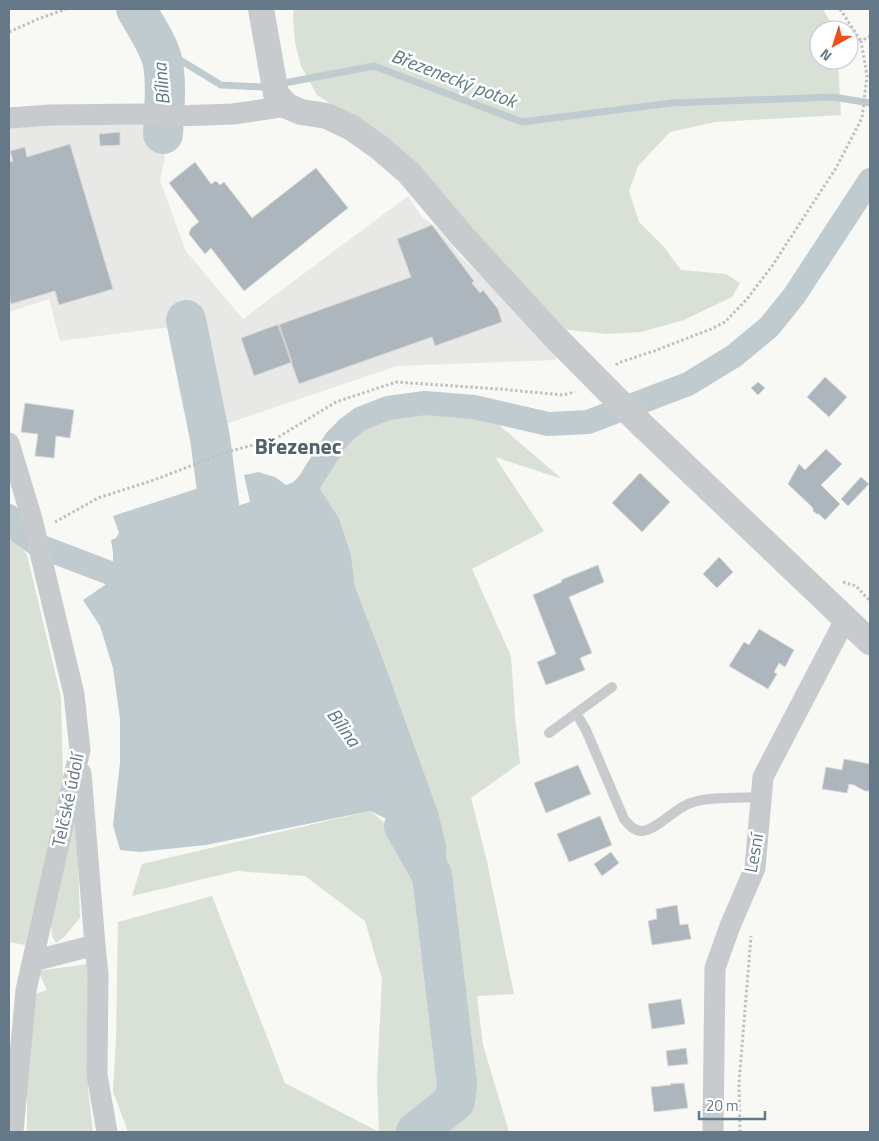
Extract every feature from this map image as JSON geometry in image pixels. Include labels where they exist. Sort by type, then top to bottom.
[{"type":"street","points":[[261,9],[279,92],[301,112],[327,116],[352,128],[380,148],[409,174],[469,244],[642,425],[870,642]]},
{"type":"street","points":[[9,118],[50,115],[145,114],[176,116],[233,114],[279,92]]},
{"type":"street","name":"Telčské údolí","points":[[9,443],[32,519],[74,694],[80,750],[26,990],[13,1132]]},
{"type":"street","name":"Lesní","points":[[713,1132],[715,968],[730,926],[755,868],[763,777],[846,618]]},
{"type":"street","points":[[80,750],[98,974],[96,1075],[107,1132]]},
{"type":"street","points":[[33,961],[95,945]]},
{"type":"lane","points":[[549,733],[612,687]]},
{"type":"lane","points":[[576,713],[586,730],[624,819],[630,827],[641,831],[650,830],[687,804],[700,800],[761,797]]},
{"type":"path","points":[[9,32],[66,9]]},
{"type":"path","points":[[32,519],[51,524],[98,498],[154,480],[224,453],[275,439],[336,402],[396,382],[563,395],[601,382],[618,363],[654,351],[725,322],[747,299],[772,266],[836,168],[862,118],[867,76],[862,41],[840,9]]},
{"type":"path","points":[[862,41],[870,36]]},
{"type":"path","points":[[740,1132],[739,1083],[751,932]]},
{"type":"shaded area","points":[[294,9],[823,9],[829,20],[809,20],[809,70],[839,70],[841,115],[715,122],[670,132],[638,166],[629,191],[639,222],[664,247],[681,270],[726,274],[740,283],[732,297],[684,320],[641,332],[606,334],[561,329],[357,120],[317,95],[301,66],[295,42]]},
{"type":"shaded area","points":[[63,122],[151,125],[150,132],[169,135],[160,181],[186,251],[243,319],[408,196],[421,216],[438,229],[462,258],[554,346],[556,360],[397,366],[223,425],[195,319],[186,320],[178,326],[60,341],[49,299],[9,312],[9,126]]},
{"type":"shaded area","points":[[429,408],[485,413],[562,479],[495,457],[544,531],[472,569],[511,656],[520,763],[471,798],[487,862],[514,994],[477,996],[483,1045],[509,1132],[379,1132],[377,1081],[382,979],[365,921],[305,876],[237,871],[132,896],[142,864],[370,811],[397,833],[351,554],[339,518],[315,481],[343,438],[356,427],[365,423],[398,413]]},
{"type":"shaded area","points":[[9,529],[27,555],[61,697],[63,781],[25,945],[9,942]]},
{"type":"shaded area","points":[[76,810],[80,918],[64,937],[56,943],[52,936],[51,923]]},
{"type":"shaded area","points":[[212,896],[285,1083],[379,1132],[128,1132],[113,1091],[116,1041],[118,922]]},
{"type":"shaded area","points":[[87,964],[90,984],[88,1089],[93,1132],[27,1132],[27,1073],[33,995],[47,990],[38,971]]},
{"type":"water","points":[[258,472],[275,477],[286,485],[308,477],[315,481],[339,518],[351,554],[355,587],[438,812],[446,845],[446,866],[432,875],[413,876],[400,859],[397,833],[389,820],[370,811],[206,845],[139,852],[120,850],[113,825],[120,763],[120,719],[113,668],[100,626],[83,600],[105,585],[113,563],[111,540],[116,538],[119,533],[113,516],[199,488],[215,562],[233,560],[226,479],[229,479],[237,506],[250,502],[244,475]]},
{"type":"building","points":[[120,132],[120,145],[100,146],[99,134]]},
{"type":"building","points":[[70,144],[113,289],[59,305],[55,291],[11,304],[9,296],[9,162],[13,161],[10,151],[25,147],[27,157]]},
{"type":"building","points":[[195,162],[211,184],[216,181],[220,185],[224,182],[252,218],[316,168],[348,208],[244,291],[211,248],[205,254],[189,234],[191,228],[199,222],[169,183]]},
{"type":"building","points":[[432,225],[474,281],[472,283],[480,293],[483,290],[498,309],[502,322],[435,346],[432,337],[299,384],[278,325],[411,277],[397,239]]},
{"type":"building","points":[[279,324],[292,362],[254,376],[241,338]]},
{"type":"building","points":[[825,377],[847,397],[829,417],[807,397]]},
{"type":"building","points":[[758,382],[765,388],[758,395],[751,388]]},
{"type":"building","points":[[25,403],[74,410],[70,438],[56,436],[54,458],[35,456],[38,434],[21,432]]},
{"type":"building","points":[[826,449],[842,464],[821,485],[840,504],[825,520],[813,511],[813,508],[788,484],[799,464],[805,470]]},
{"type":"building","points":[[640,473],[670,502],[642,532],[612,503]]},
{"type":"building","points":[[861,477],[869,484],[848,506],[841,499]]},
{"type":"building","points":[[719,557],[733,572],[717,588],[703,574]]},
{"type":"building","points":[[598,565],[604,582],[569,597],[592,653],[580,658],[585,670],[546,685],[537,662],[556,654],[533,595],[562,582],[561,580]]},
{"type":"building","points":[[759,629],[794,650],[785,667],[779,663],[774,672],[777,674],[768,689],[729,666],[744,642],[749,645]]},
{"type":"building","points":[[844,759],[870,764],[870,791],[865,791],[849,784],[847,793],[822,789],[826,767],[842,770]]},
{"type":"building","points":[[578,765],[591,794],[546,813],[534,783]]},
{"type":"building","points":[[600,816],[612,845],[569,862],[557,834]]},
{"type":"building","points":[[611,852],[619,863],[602,876],[594,864]]},
{"type":"building","points":[[677,905],[680,925],[688,924],[691,939],[652,945],[648,921],[657,919],[656,909]]},
{"type":"building","points":[[681,999],[685,1024],[652,1029],[648,1004]]},
{"type":"building","points":[[686,1048],[688,1064],[668,1066],[666,1051]]},
{"type":"building","points":[[684,1083],[688,1108],[654,1112],[651,1087]]},
{"type":"waterway","name":"Bílina","points":[[136,9],[156,43],[163,64],[165,90],[163,134]]},
{"type":"waterway","name":"Březenecký potok","points":[[157,46],[221,85],[269,86]]},
{"type":"waterway","name":"Březenecký potok","points":[[279,84],[374,66],[522,122],[671,103],[833,97],[870,103]]},
{"type":"waterway","points":[[290,503],[309,483],[336,440],[347,429],[360,419],[388,408],[425,403],[474,407],[548,424],[588,422],[688,384],[734,356],[769,327],[794,296],[870,180]]},
{"type":"waterway","name":"Bílina","points":[[186,320],[210,438],[228,572],[253,606]]},
{"type":"waterway","points":[[9,516],[20,532],[39,546],[110,573],[142,572]]},
{"type":"waterway","name":"Bílina","points":[[404,826],[432,875],[457,1084],[455,1101],[416,1132]]},
{"type":"district","name":"Březenec","points":[[298,446]]}]
